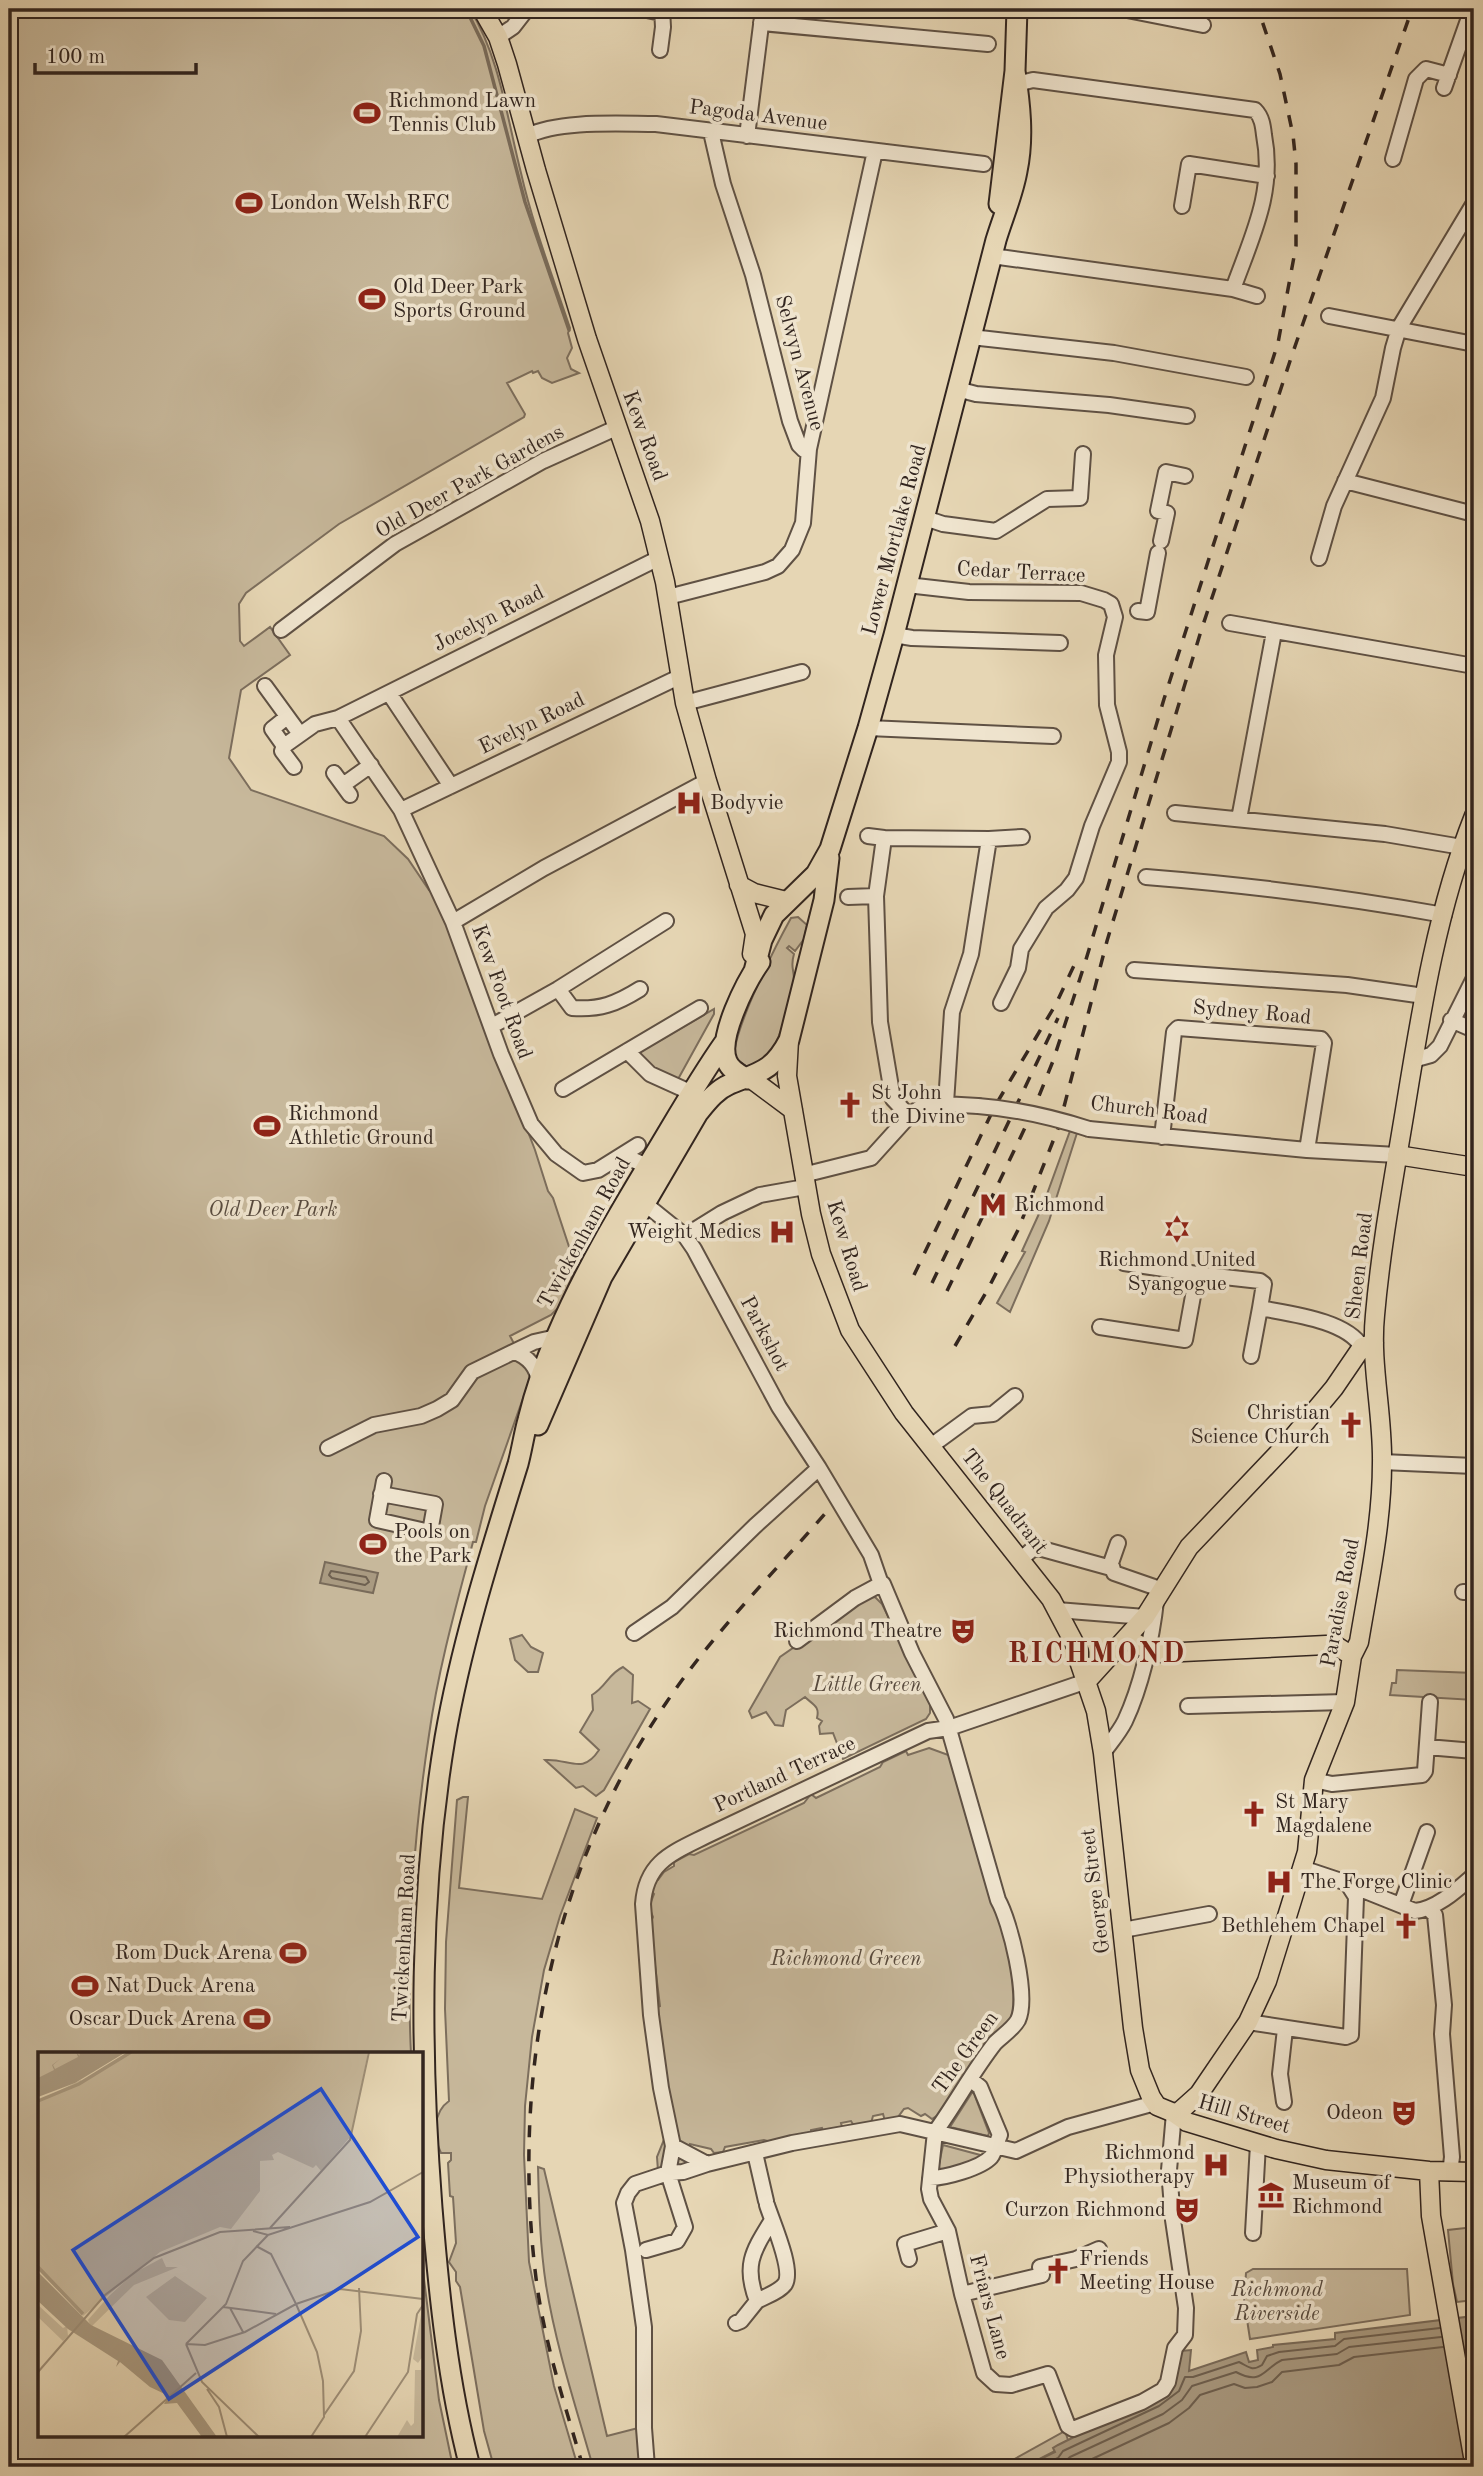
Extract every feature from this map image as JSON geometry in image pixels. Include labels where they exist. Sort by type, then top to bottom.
[{"type":"highway","name":"Lower Mortlake Road","points":[[789,1040],[825,893],[830,849],[894,635],[994,248],[1000,181],[1016,77],[1017,9]]},
{"type":"highway","name":"Lower Mortlake Road","points":[[754,971],[767,928],[774,915],[795,904],[830,849]]},
{"type":"highway","points":[[795,904],[812,912],[817,923]]},
{"type":"highway","name":"Twickenham Road","points":[[470,2467],[450,2372],[438,2279],[425,2074],[424,1941],[439,1782],[451,1712],[479,1592],[519,1460],[527,1421],[555,1337],[607,1231],[723,1043],[754,971]]},
{"type":"highway","name":"Twickenham Road","points":[[519,1460],[539,1423],[602,1278],[705,1104],[728,1085],[749,1079],[773,1065],[789,1040]]},
{"type":"highway","points":[[723,1043],[727,1062],[735,1072],[749,1079]]},
{"type":"main road","name":"Kew Road","points":[[482,9],[498,37],[558,244],[616,428],[636,476],[659,558],[685,703],[755,934],[738,1005]]},
{"type":"main road","name":"Sheen Road","points":[[1087,1681],[1145,1617],[1183,1554],[1288,1443],[1368,1345],[1375,1315],[1397,1154],[1424,996],[1462,847],[1474,816]]},
{"type":"main road","points":[[739,885],[754,893],[795,904]]},
{"type":"main road","name":"Kew Road","points":[[789,1040],[787,1076],[804,1181],[821,1254],[850,1331],[886,1385]]},
{"type":"main road","points":[[749,1079],[793,1110]]},
{"type":"main road","name":"Church Road","points":[[1397,1154],[1474,1167]]},
{"type":"main road","name":"Paradise Road","points":[[1174,2113],[1199,2094],[1248,2022],[1267,1981],[1303,1866],[1309,1840],[1314,1780],[1345,1702],[1352,1656],[1359,1642],[1377,1537],[1382,1462],[1368,1345]]},
{"type":"main road","name":"The Quadrant","points":[[886,1385],[1057,1610],[1079,1652]]},
{"type":"main road","points":[[1126,1638],[1147,1650],[1162,1653],[1334,1646],[1352,1656]]},
{"type":"main road","points":[[1079,1652],[1104,1661]]},
{"type":"main road","name":"George Street","points":[[1079,1652],[1079,1661],[1096,1711],[1103,1753],[1138,2063],[1144,2084],[1155,2103]]},
{"type":"main road","points":[[1199,2094],[1199,2116],[1211,2129]]},
{"type":"main road","points":[[1155,2103],[1174,2113]]},
{"type":"main road","name":"Hill Street","points":[[1174,2113],[1182,2120],[1258,2144],[1326,2160],[1450,2173],[1474,2172]]},
{"type":"main road","points":[[1429,2171],[1431,2216],[1474,2462]]},
{"type":"street","points":[[498,37],[513,27],[527,9]]},
{"type":"street","points":[[642,9],[661,11],[663,27],[660,50]]},
{"type":"street","points":[[1122,9],[1203,25],[1196,9]]},
{"type":"street","points":[[1393,159],[1420,73],[1426,69],[1446,81],[1472,9]]},
{"type":"street","points":[[747,136],[762,16],[988,44]]},
{"type":"street","points":[[1016,77],[1255,110],[1261,116],[1265,140],[1265,196],[1233,289]]},
{"type":"street","name":"Pagoda Avenue","points":[[527,136],[535,132],[602,123],[656,124],[984,164]]},
{"type":"street","name":"Selwyn Avenue","points":[[668,597],[765,572],[778,566],[798,538],[803,523],[809,449],[804,450],[799,444],[790,421],[752,275],[720,174],[710,132]]},
{"type":"street","points":[[1397,144],[1412,150]]},
{"type":"street","points":[[809,449],[875,150]]},
{"type":"street","points":[[1182,206],[1189,164],[1267,176]]},
{"type":"street","points":[[1320,558],[1334,506],[1383,398],[1399,328],[1470,218],[1474,202]]},
{"type":"street","points":[[994,248],[1233,289],[1257,296]]},
{"type":"street","points":[[1329,316],[1474,344]]},
{"type":"street","points":[[971,337],[1114,353],[1246,377]]},
{"type":"street","points":[[957,389],[976,394],[1108,405],[1187,416]]},
{"type":"street","name":"Old Deer Park Gardens","points":[[281,630],[395,544],[543,461],[616,428]]},
{"type":"street","points":[[925,518],[996,531],[1047,499],[1080,498],[1083,454]]},
{"type":"street","points":[[1111,604],[1147,612],[1167,513],[1158,511],[1167,472],[1185,476]]},
{"type":"street","points":[[1345,481],[1474,514]]},
{"type":"street","name":"Jocelyn Road","points":[[284,746],[315,724],[338,718],[659,558]]},
{"type":"street","name":"Cedar Terrace","points":[[907,585],[969,593],[1081,593],[1111,604],[1115,617],[1106,655],[1107,705],[1119,751],[1119,762],[1092,827],[1076,878],[1068,890],[1052,900],[1021,949],[1018,968],[1001,1003]]},
{"type":"street","points":[[1230,623],[1474,666]]},
{"type":"street","points":[[1240,819],[1274,632]]},
{"type":"street","points":[[894,635],[912,638],[1060,643]]},
{"type":"street","points":[[685,703],[802,672]]},
{"type":"street","name":"Evelyn Road","points":[[401,810],[681,676]]},
{"type":"street","points":[[265,686],[300,734]]},
{"type":"street","points":[[389,693],[451,786]]},
{"type":"street","points":[[287,717],[272,729],[284,746],[282,751],[294,767]]},
{"type":"street","name":"Kew Foot Road","points":[[338,718],[401,810],[453,922],[501,1054],[531,1124],[556,1154],[583,1173],[598,1170],[622,1155]]},
{"type":"street","points":[[868,728],[1053,736]]},
{"type":"street","points":[[334,773],[347,790],[371,765]]},
{"type":"street","points":[[453,922],[544,868],[707,781]]},
{"type":"street","points":[[1175,813],[1385,834],[1462,847]]},
{"type":"street","points":[[868,835],[884,838],[1022,837]]},
{"type":"street","points":[[884,838],[876,896],[880,1022],[893,1099],[909,1115]]},
{"type":"street","points":[[946,1103],[952,1012],[971,954],[989,839]]},
{"type":"street","points":[[1146,877],[1215,882],[1444,915]]},
{"type":"street","points":[[848,897],[876,896]]},
{"type":"street","points":[[492,1026],[558,989],[666,921]]},
{"type":"street","points":[[1134,970],[1347,985],[1424,996]]},
{"type":"street","points":[[1413,1060],[1431,1055],[1440,1046],[1474,978]]},
{"type":"street","points":[[558,989],[572,1008],[595,1009],[625,998],[640,989]]},
{"type":"street","points":[[564,1089],[700,1008]]},
{"type":"street","points":[[1451,1020],[1474,1030]]},
{"type":"street","name":"Sydney Road","points":[[1162,1137],[1174,1032],[1178,1028],[1321,1039],[1324,1043],[1307,1150]]},
{"type":"street","points":[[627,1051],[650,1074],[692,1093]]},
{"type":"street","name":"Church Road","points":[[685,1236],[722,1213],[760,1195],[871,1158],[909,1115],[926,1103],[1015,1109],[1089,1129],[1162,1137],[1307,1150],[1397,1154]]},
{"type":"street","points":[[622,1155],[638,1145]]},
{"type":"street","points":[[622,1155],[647,1166]]},
{"type":"street","name":"Parkshot","points":[[644,1203],[685,1236],[779,1407],[871,1555],[881,1584]]},
{"type":"street","points":[[1124,1263],[1260,1281],[1264,1284],[1251,1356]]},
{"type":"street","points":[[1100,1327],[1185,1340],[1197,1274]]},
{"type":"street","points":[[1260,1308],[1313,1319],[1344,1330],[1368,1345]]},
{"type":"street","points":[[328,1448],[374,1425],[412,1418],[437,1409],[452,1400],[472,1372],[534,1342],[566,1335],[580,1325]]},
{"type":"street","points":[[514,1352],[533,1364],[539,1375],[539,1383]]},
{"type":"street","points":[[931,1446],[972,1416],[993,1414],[1015,1396]]},
{"type":"street","points":[[1382,1462],[1474,1466]]},
{"type":"street","points":[[634,1633],[673,1608],[755,1526],[819,1468]]},
{"type":"street","points":[[1111,1568],[1118,1543]]},
{"type":"street","points":[[1020,1560],[1035,1547],[1111,1568],[1117,1576],[1160,1595],[1147,1650],[1124,1723],[1103,1753]]},
{"type":"street","points":[[797,1642],[855,1598],[881,1584],[949,1728]]},
{"type":"street","points":[[1057,1610],[1145,1617]]},
{"type":"street","name":"Portland Terrace","points":[[672,2144],[651,2015],[643,1904],[648,1877],[664,1859],[706,1836],[928,1731],[949,1728],[1087,1681]]},
{"type":"street","points":[[1188,1706],[1345,1702]]},
{"type":"street","points":[[1314,1780],[1332,1784],[1421,1776],[1425,1771],[1430,1702]]},
{"type":"street","name":"The Green","points":[[935,2132],[995,2044],[1018,2020],[1021,1979],[1005,1912],[998,1900],[949,1728]]},
{"type":"street","points":[[1427,1747],[1474,1751]]},
{"type":"street","points":[[1401,1905],[1427,1832]]},
{"type":"street","points":[[1248,2022],[1346,2038],[1351,2035],[1356,1898],[1347,1884],[1303,1866]]},
{"type":"street","points":[[1353,1890],[1360,1889],[1415,1911],[1428,1908],[1461,1889],[1474,1875]]},
{"type":"street","points":[[1428,1908],[1435,1915],[1444,2005],[1442,2034],[1452,2157],[1450,2173]]},
{"type":"street","points":[[1122,1930],[1209,1914]]},
{"type":"street","points":[[1284,2102],[1280,2074],[1285,2029]]},
{"type":"street","points":[[930,2178],[943,2178],[991,2157],[1000,2135],[980,2087],[970,2079]]},
{"type":"street","points":[[647,2467],[643,2428],[644,2327],[624,2203],[635,2184],[668,2173],[683,2172],[792,2143],[900,2124],[1016,2151],[1068,2127],[1155,2103]]},
{"type":"street","name":"Friars Lane","points":[[935,2132],[929,2189],[931,2199],[948,2231],[984,2373],[996,2384],[1011,2385],[1048,2374],[1068,2426],[1073,2429],[1142,2402],[1163,2390],[1168,2382],[1175,2348],[1185,2335],[1186,2308],[1173,2220],[1169,2170],[1174,2113]]},
{"type":"street","points":[[646,2250],[677,2241],[685,2227],[668,2173],[672,2144],[707,2164]]},
{"type":"street","points":[[1253,2232],[1258,2144]]},
{"type":"street","points":[[736,2323],[741,2321],[757,2301],[787,2281],[788,2272],[783,2252],[755,2153]]},
{"type":"street","points":[[757,2301],[749,2269],[752,2255],[772,2220]]},
{"type":"street","points":[[909,2259],[905,2244],[948,2231]]},
{"type":"street","points":[[962,2294],[1042,2275],[1040,2267],[1076,2259],[1099,2249]]},
{"type":"green space","name":"Old Deer Park","points":[[9,9],[470,9],[496,68],[531,212],[570,328],[568,333],[572,348],[567,358],[571,369],[579,373],[552,383],[542,378],[538,371],[532,371],[507,383],[525,414],[524,417],[339,524],[246,593],[239,604],[240,641],[244,646],[270,627],[290,655],[241,690],[229,758],[251,790],[384,836],[408,859],[429,890],[437,897],[535,1150],[548,1191],[553,1198],[576,1268],[559,1307],[551,1315],[510,1336],[522,1359],[533,1370],[485,1506],[476,1542],[473,1542],[437,1686],[423,1775],[412,1894],[409,1974],[411,2052],[38,2052],[38,2438],[424,2438],[424,2279],[439,2400],[453,2467],[9,2467]]},
{"type":"green space","points":[[798,917],[807,925],[804,939],[795,951],[789,946],[787,948],[794,954],[794,980],[783,1023],[769,1057],[749,1068],[734,1058],[740,1028],[784,931],[791,918]]},
{"type":"green space","points":[[714,1009],[714,1014],[677,1081],[660,1074],[642,1058],[640,1052]]},
{"type":"green space","points":[[1070,1131],[1077,1133],[1049,1221],[1010,1312],[997,1303],[1025,1252],[1022,1251],[1043,1205]]},
{"type":"green space","name":"Little Green","points":[[875,1597],[882,1604],[930,1702],[930,1713],[926,1719],[843,1759],[833,1733],[820,1734],[819,1726],[822,1721],[817,1718],[818,1711],[805,1697],[786,1710],[783,1726],[775,1725],[766,1712],[752,1718],[749,1711],[780,1657],[865,1598]]},
{"type":"green space","points":[[522,1635],[531,1647],[543,1653],[538,1672],[528,1672],[515,1660],[510,1639]]},
{"type":"green space","points":[[623,1667],[633,1675],[632,1703],[638,1701],[650,1709],[604,1790],[596,1796],[583,1786],[576,1788],[545,1760],[581,1764],[593,1758],[599,1750],[580,1732],[593,1710],[592,1695]]},
{"type":"green space","points":[[1397,1670],[1474,1673],[1474,1700],[1390,1695],[1392,1683],[1396,1683]]},
{"type":"green space","name":"Richmond Green","points":[[929,1748],[951,1756],[1017,1978],[1014,2015],[938,2115],[932,2119],[908,2108],[904,2109],[895,2121],[885,2121],[883,2114],[873,2116],[871,2123],[854,2126],[851,2121],[841,2123],[842,2127],[833,2131],[823,2131],[822,2128],[811,2130],[811,2134],[784,2138],[775,2143],[764,2140],[725,2147],[723,2152],[714,2153],[711,2149],[690,2144],[693,2163],[658,2171],[657,2157],[665,2137],[655,2008],[660,2006],[650,1924],[653,1917],[649,1907],[654,1894],[649,1889],[652,1879],[658,1880],[674,1866],[674,1862],[689,1854],[694,1855],[804,1803],[811,1794],[816,1798],[880,1767],[883,1762],[906,1751],[908,1755]]},
{"type":"green space","points":[[468,1797],[459,1888],[542,1899],[575,1809],[597,1818],[560,1916],[544,1970],[532,2037],[525,2106],[524,2155],[529,2262],[554,2386],[578,2467],[494,2467],[484,2431],[460,2287],[456,2281],[456,2272],[449,2262],[456,2243],[448,2163],[451,2153],[441,2153],[436,2125],[440,2111],[449,2101],[445,2009],[446,1942],[457,1800]]},
{"type":"green space","points":[[973,2091],[989,2133],[988,2136],[950,2127]]},
{"type":"green space","points":[[943,2145],[984,2156],[944,2171],[938,2169]]},
{"type":"green space","points":[[538,2167],[544,2169],[607,2436],[638,2428],[642,2467],[593,2467],[550,2308],[542,2256]]},
{"type":"green space","points":[[1474,2227],[1474,2300],[1457,2302],[1448,2230]]},
{"type":"green space","name":"Richmond Riverside","points":[[1253,2269],[1407,2269],[1410,2315],[1250,2339],[1244,2300],[1246,2273]]},
{"type":"green space","points":[[1065,2431],[1068,2440],[1054,2448],[1055,2451],[1024,2467],[1000,2467]]},
{"type":"water","points":[[325,1562],[378,1573],[373,1593],[320,1583]]},
{"type":"water","points":[[1474,2316],[1474,2465],[1024,2467],[1055,2452],[1053,2448],[1058,2445],[1171,2389],[1175,2383],[1181,2351],[1191,2350],[1189,2371],[1246,2352],[1249,2362],[1258,2360],[1257,2350],[1273,2345],[1335,2339],[1335,2333]]},
{"type":"waterway","points":[[466,9],[484,46],[525,202],[569,330]]},
{"type":"railway","points":[[947,1291],[1033,1111],[1053,1061],[1164,699],[1278,343],[1296,246],[1296,164],[1293,135],[1280,74],[1258,9]]},
{"type":"railway","points":[[955,1346],[1018,1230],[1059,1126],[1107,941],[1201,631],[1292,355],[1412,9]]},
{"type":"railway","points":[[914,1275],[995,1106],[1056,1004],[1077,959]]},
{"type":"railway","points":[[932,1283],[1058,1018]]},
{"type":"railway","points":[[583,2467],[544,2326],[536,2278],[530,2203],[530,2127],[536,2052],[548,1979],[568,1906],[594,1836],[626,1768],[684,1677],[744,1604],[829,1509]]},
{"type":"place","name":"Richmond Lawn Tennis Club","points":[[367,113]]},
{"type":"place","name":"London Welsh RFC","points":[[249,203]]},
{"type":"place","name":"Old Deer Park Sports Ground","points":[[372,299]]},
{"type":"place","name":"Bodyvie","points":[[689,803]]},
{"type":"place","name":"St John the Divine","points":[[850,1105]]},
{"type":"place","name":"Richmond Athletic Ground","points":[[267,1126]]},
{"type":"place","name":"Richmond","points":[[993,1205]]},
{"type":"place","name":"Richmond United Syangogue","points":[[1177,1229]]},
{"type":"place","name":"Weight Medics","points":[[782,1232]]},
{"type":"place","name":"Christian Science Church","points":[[1351,1425]]},
{"type":"place","name":"Pools on the Park","points":[[373,1544]]},
{"type":"place","name":"Richmond Theatre","points":[[963,1631]]},
{"type":"place","name":"St Mary Magdalene","points":[[1254,1814]]},
{"type":"place","name":"The Forge Clinic","points":[[1279,1882]]},
{"type":"place","name":"Bethlehem Chapel","points":[[1406,1926]]},
{"type":"place","name":"Rom Duck Arena","points":[[293,1953]]},
{"type":"place","name":"Nat Duck Arena","points":[[85,1986]]},
{"type":"place","name":"Oscar Duck Arena","points":[[257,2019]]},
{"type":"place","name":"Odeon","points":[[1404,2113]]},
{"type":"place","name":"Richmond Physiotherapy","points":[[1216,2165]]},
{"type":"place","name":"Museum of Richmond","points":[[1271,2195]]},
{"type":"place","name":"Curzon Richmond","points":[[1187,2210]]},
{"type":"place","name":"Friends Meeting House","points":[[1058,2271]]},
{"type":"district","name":"RICHMOND","points":[[1097,1655]]}]
